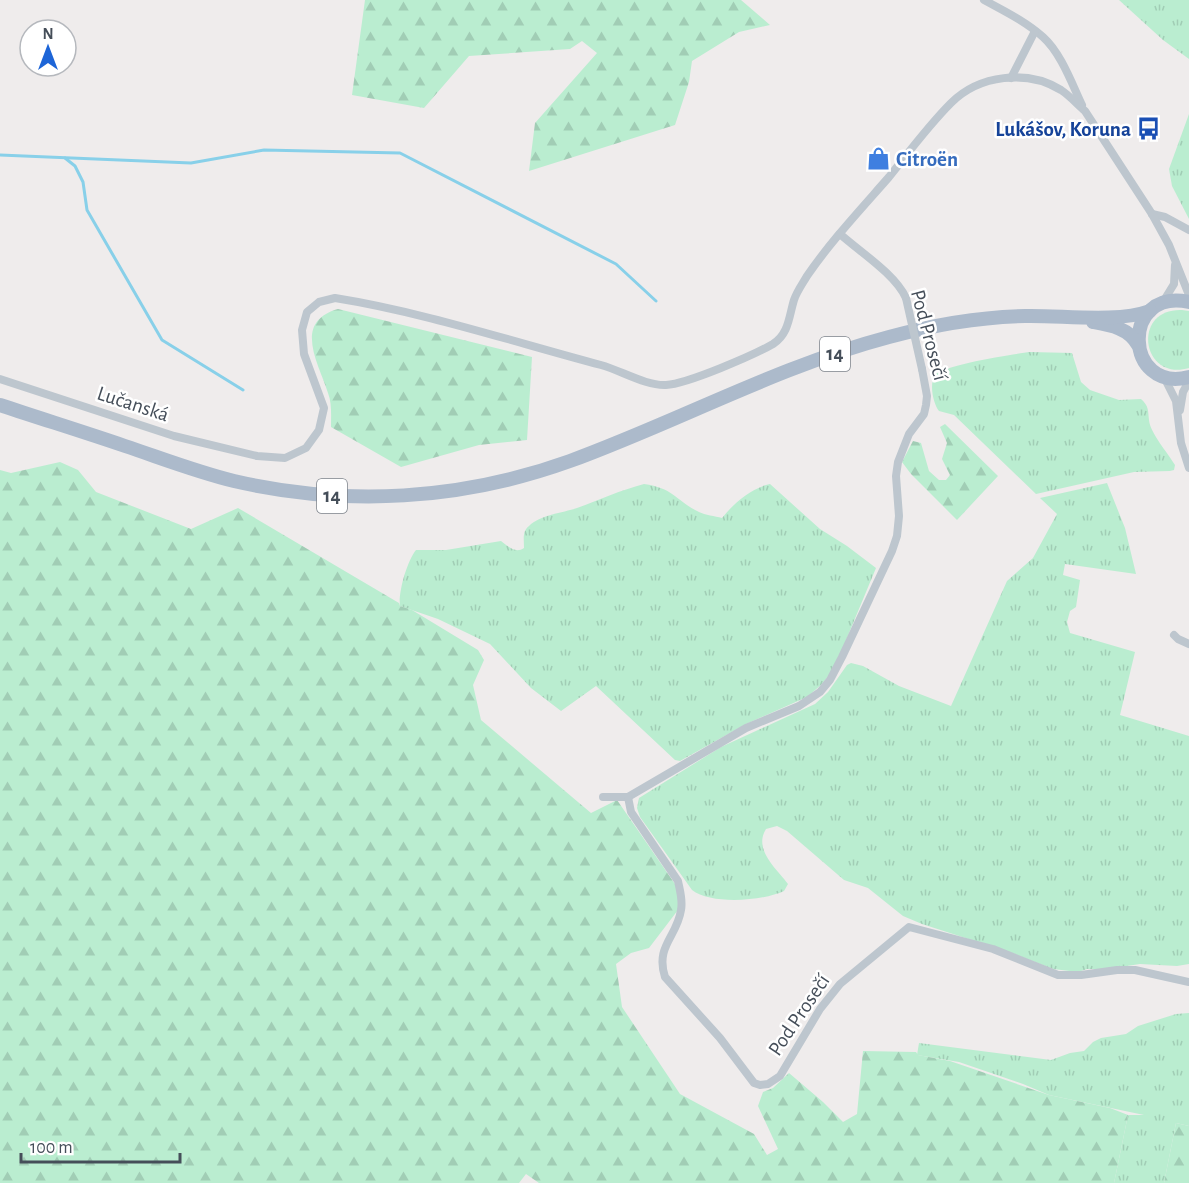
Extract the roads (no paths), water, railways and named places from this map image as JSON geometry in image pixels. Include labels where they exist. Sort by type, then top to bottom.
[{"type":"main road","name":"14","points":[[0,405],[232,480],[328,496],[377,497],[436,493],[485,485],[569,461],[863,344],[946,324],[1025,316],[1132,315],[1171,301],[1189,302]]},
{"type":"main road","points":[[1138,345],[1140,326],[1156,307]]},
{"type":"main road","name":"14","points":[[1064,317],[1113,326],[1130,334],[1138,345],[1146,364],[1154,372],[1163,376]]},
{"type":"main road","points":[[1163,376],[1189,379]]},
{"type":"street","points":[[984,0],[1016,17],[1045,38],[1064,66],[1085,111],[1152,214],[1176,261],[1189,295]]},
{"type":"street","points":[[1011,78],[1035,31]]},
{"type":"street","name":"Lučanská","points":[[0,379],[174,436],[257,456],[285,458],[306,448],[319,430],[324,408],[304,354],[302,330],[307,312],[319,302],[335,298],[459,327],[618,370],[646,382],[667,385],[685,382],[763,350],[776,342],[788,326],[797,294],[808,274],[952,102],[968,90],[994,79],[1036,79],[1051,85],[1071,98],[1085,111]]},
{"type":"street","points":[[1152,214],[1166,217],[1189,230]]},
{"type":"street","name":"Pod Prosečí","points":[[840,234],[901,289],[906,298],[922,369],[927,405],[924,414],[909,434],[898,462],[896,476],[899,516],[897,536],[830,680],[811,699],[746,728],[627,797],[631,812],[678,881],[680,888],[681,913],[662,956],[662,969],[665,977],[720,1038],[754,1083],[760,1085],[780,1076],[820,1009],[840,984],[909,927],[993,950],[1058,975],[1135,970],[1189,982]]},
{"type":"street","points":[[1156,307],[1174,284],[1176,261]]},
{"type":"street","points":[[1163,376],[1174,395],[1180,442],[1189,468]]},
{"type":"street","points":[[1179,422],[1183,392],[1189,379]]},
{"type":"street","points":[[1174,635],[1189,644]]},
{"type":"street","points":[[603,797],[627,797]]},
{"type":"waterway","points":[[0,155],[191,163],[264,150],[400,153],[616,264],[656,301]]},
{"type":"waterway","points":[[65,158],[75,166],[83,182],[87,210],[162,340],[243,390]]},
{"type":"place","name":"Lukášov, Koruna","points":[[1149,129]]},
{"type":"place","name":"Citroën","points":[[878,159]]}]
